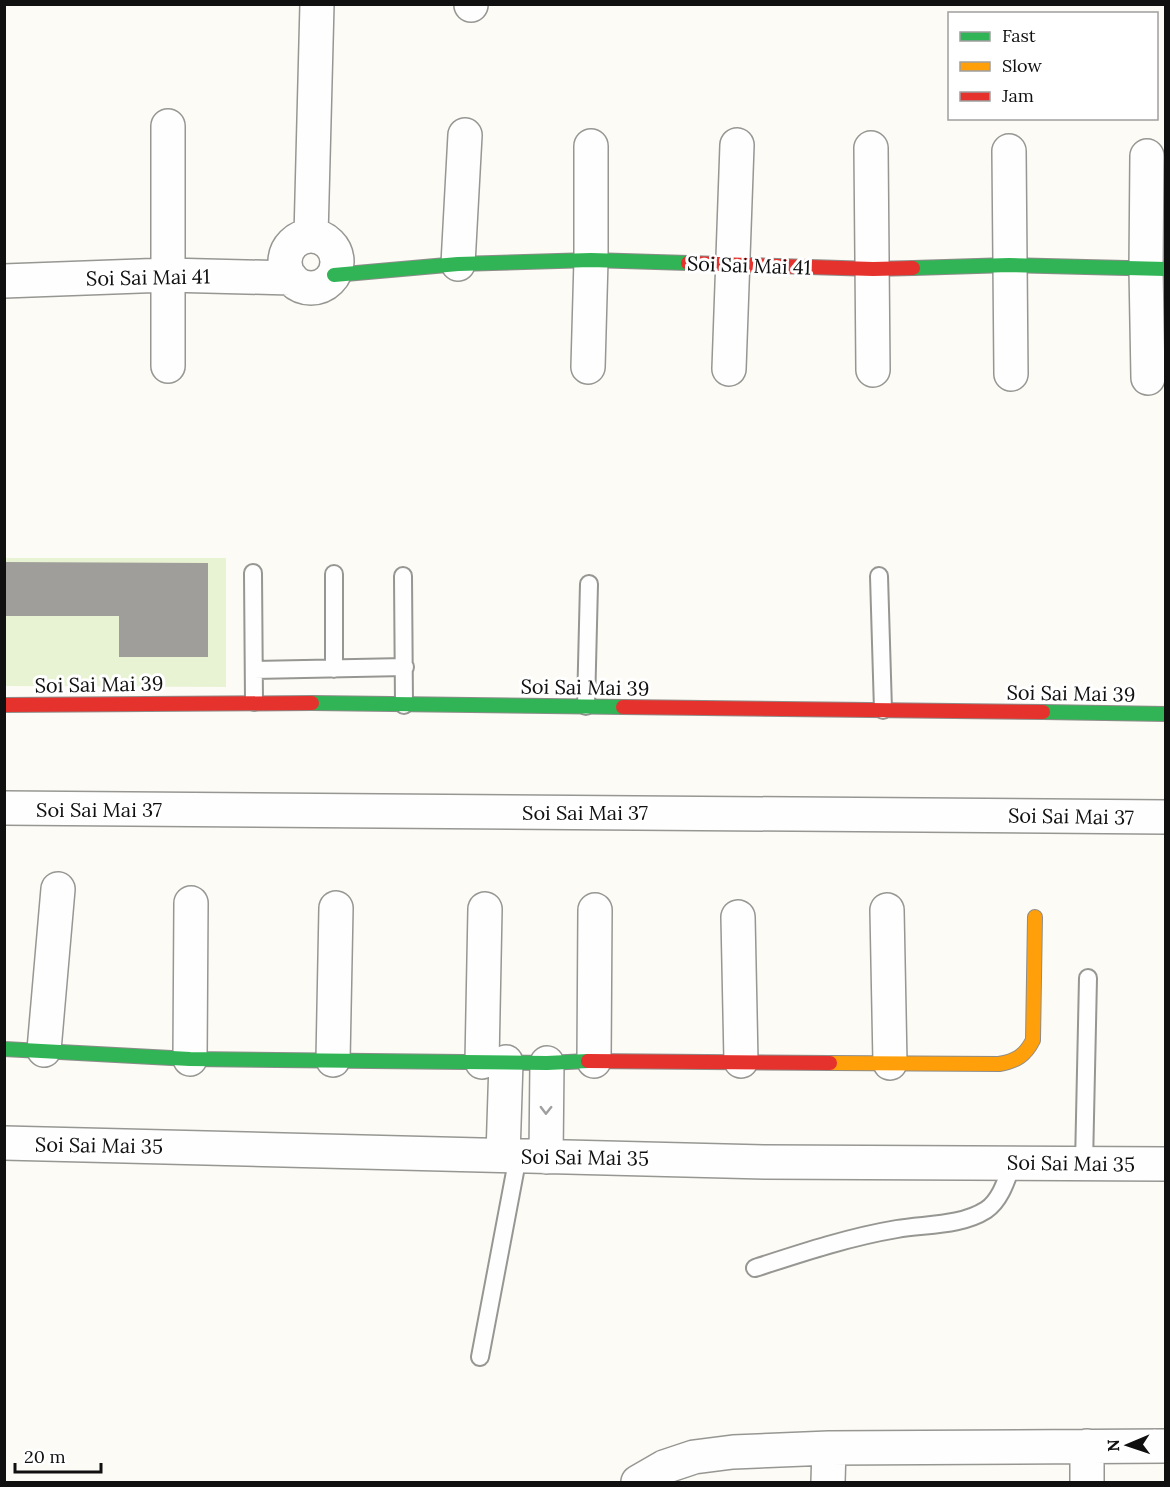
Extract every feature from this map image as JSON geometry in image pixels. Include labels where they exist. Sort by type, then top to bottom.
[{"type":"street","points":[[311,236],[317,4]]},
{"type":"street","points":[[168,126],[168,366]]},
{"type":"street","points":[[458,264],[465,135]]},
{"type":"street","points":[[729,369],[737,145]]},
{"type":"street","points":[[588,367],[591,146]]},
{"type":"street","points":[[872,148],[873,370]]},
{"type":"street","points":[[1009,151],[1011,374]]},
{"type":"street","points":[[1147,156],[1156,269],[1148,378]]},
{"type":"street","points":[[311,236],[319,237],[333,249],[337,257],[334,275],[322,286],[313,288],[297,284],[286,270],[285,260],[293,243],[311,236]]},
{"type":"street","name":"Soi Sai Mai 41","points":[[334,275],[458,264],[591,260],[873,269],[1009,265],[1156,269]]},
{"type":"street","name":"Soi Sai Mai 41","points":[[4,281],[167,274],[291,278]]},
{"type":"street","name":"Soi Sai Mai 39","points":[[4,705],[254,702],[1166,714]]},
{"type":"street","name":"Soi Sai Mai 37","points":[[4,808],[1166,817]]},
{"type":"street","points":[[44,1050],[58,889]]},
{"type":"street","points":[[190,1059],[191,903]]},
{"type":"street","points":[[333,1060],[336,908]]},
{"type":"street","points":[[485,909],[494,1062],[522,1156]]},
{"type":"street","points":[[594,1061],[595,910]]},
{"type":"street","points":[[887,910],[890,1063]]},
{"type":"street","points":[[4,1049],[190,1059],[999,1064],[1016,1061],[1027,1054],[1033,1040],[1035,916]]},
{"type":"street","points":[[738,917],[741,1061]]},
{"type":"street","points":[[522,1156],[547,1063]]},
{"type":"street","name":"Soi Sai Mai 35","points":[[4,1143],[765,1162],[1166,1164]]},
{"type":"street","points":[[1087,1446],[1087,1482]]},
{"type":"street","points":[[638,1482],[664,1467],[694,1457],[733,1452],[829,1448],[1166,1446]]},
{"type":"street","points":[[828,1482],[829,1448]]},
{"type":"lane","points":[[253,573],[254,702]]},
{"type":"lane","points":[[334,574],[334,669]]},
{"type":"lane","points":[[404,576],[404,705]]},
{"type":"lane","points":[[879,576],[884,710]]},
{"type":"lane","points":[[586,706],[589,584]]},
{"type":"lane","points":[[254,670],[405,667]]},
{"type":"lane","points":[[1084,1164],[1088,978]]},
{"type":"lane","points":[[480,1357],[522,1156]]},
{"type":"lane","points":[[755,1268],[801,1253],[896,1229],[971,1218],[989,1208],[1000,1194],[1013,1162]]},
{"type":"green space","points":[[5,558],[226,558],[226,687],[5,686]]},
{"type":"building","points":[[4,562],[208,563],[208,657],[119,657],[119,616],[4,616]]},
{"type":"traffic: fast","points":[[334,275],[458,264],[591,260],[688,263]]},
{"type":"traffic: fast","points":[[913,268],[1009,265],[1166,269]]},
{"type":"traffic: fast","points":[[312,703],[623,707]]},
{"type":"traffic: fast","points":[[1043,712],[1166,714]]},
{"type":"traffic: fast","points":[[4,1049],[190,1059],[547,1063],[588,1061]]},
{"type":"traffic: slow","points":[[830,1063],[999,1064],[1019,1057],[1033,1040],[1035,917]]},
{"type":"traffic: jam","points":[[688,263],[873,269],[913,268]]},
{"type":"traffic: jam","points":[[4,705],[312,703]]},
{"type":"traffic: jam","points":[[623,707],[1043,712]]},
{"type":"traffic: jam","points":[[588,1061],[830,1063]]}]
